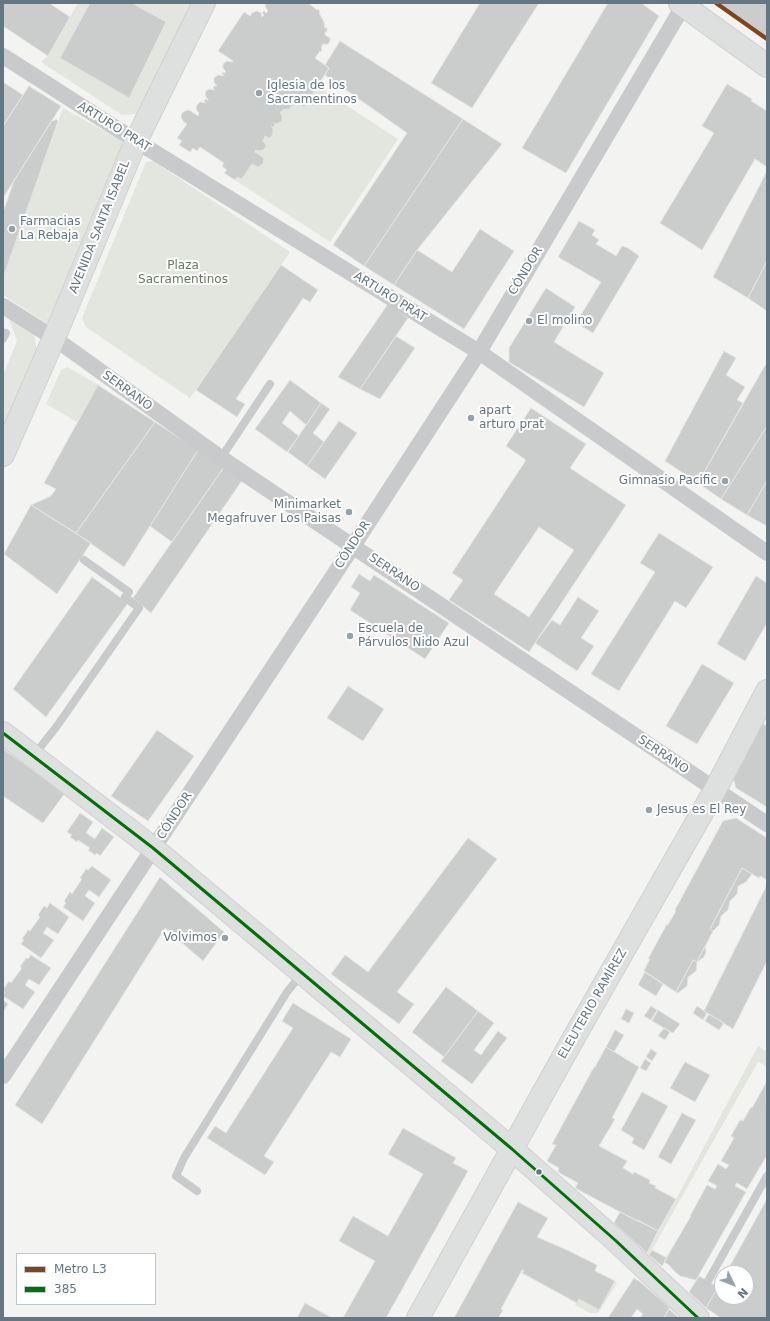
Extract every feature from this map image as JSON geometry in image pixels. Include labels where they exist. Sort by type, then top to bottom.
[{"type":"main road","name":"AVENIDA SANTA ISABEL","points":[[3,455],[54,338],[136,141],[204,3]]},
{"type":"main road","points":[[683,4],[767,66]]},
{"type":"main road","name":"ELEUTERIO RAMÍREZ","points":[[418,1318],[715,790],[767,691]]},
{"type":"main road","points":[[3,733],[153,848],[512,1149],[693,1311]]},
{"type":"street","name":"CÓNDOR","points":[[3,1076],[353,546],[479,352],[683,4]]},
{"type":"street","name":"ARTURO PRAT","points":[[3,56],[136,141],[479,352],[767,553]]},
{"type":"street","name":"SERRANO","points":[[3,306],[54,338],[221,458],[767,824]]},
{"type":"lane","points":[[221,458],[270,384]]},
{"type":"lane","points":[[33,756],[57,726],[139,608],[125,597],[129,592],[84,560]]},
{"type":"lane","points":[[197,1191],[176,1176],[184,1158],[287,992],[302,974]]},
{"type":"lane","points":[[708,1281],[767,1176]]},
{"type":"green space","points":[[78,3],[195,3],[142,108],[136,114],[122,115],[41,62],[48,56]]},
{"type":"green space","points":[[317,86],[398,139],[330,242],[235,180],[237,177],[242,179],[252,164],[258,167],[263,164],[264,158],[255,152],[256,150],[259,151],[265,148],[266,145],[262,140],[264,140],[265,136],[268,138],[271,137],[273,134],[273,128],[271,126],[274,123],[277,124],[282,121],[282,115],[280,113],[283,111],[282,110],[289,109],[292,104],[289,99]]},
{"type":"green space","points":[[63,108],[120,140],[124,146],[48,324],[3,295],[3,278]]},
{"type":"green space","name":"Plaza Sacramentinos","points":[[153,161],[290,252],[190,398],[86,327],[82,318],[146,162]]},
{"type":"green space","points":[[3,313],[34,334],[37,351],[3,429],[3,375],[17,341],[9,319],[3,315]]},
{"type":"green space","points":[[68,367],[98,385],[77,422],[46,404],[61,370]]},
{"type":"green space","points":[[758,1046],[767,1052],[767,1066],[758,1062],[649,1255],[647,1253]]},
{"type":"green space","points":[[615,1281],[617,1283],[599,1312],[590,1313],[575,1305],[579,1299],[599,1310]]},
{"type":"building","points":[[3,3],[49,3],[70,17],[48,56],[3,26]]},
{"type":"building","points":[[90,3],[132,3],[166,22],[129,98],[60,58]]},
{"type":"building","name":"Iglesia de los Sacramentinos","points":[[266,3],[308,3],[317,10],[318,9],[325,28],[327,28],[325,35],[330,38],[330,41],[328,44],[323,44],[321,52],[320,51],[315,58],[329,68],[304,107],[290,98],[289,99],[292,104],[289,109],[282,110],[283,111],[280,113],[282,115],[282,121],[277,124],[274,123],[275,125],[273,127],[271,126],[273,128],[273,134],[271,137],[268,138],[265,136],[264,140],[262,140],[266,145],[265,148],[259,151],[256,150],[255,152],[264,158],[263,164],[258,167],[252,164],[242,179],[237,177],[235,180],[224,173],[227,170],[222,166],[224,163],[200,147],[197,151],[193,148],[190,152],[179,145],[182,141],[177,138],[187,124],[181,117],[182,113],[189,110],[198,116],[199,113],[196,109],[197,105],[200,102],[206,103],[204,101],[206,99],[208,100],[205,95],[206,91],[209,89],[215,90],[213,88],[214,86],[217,86],[214,82],[214,78],[218,75],[223,76],[223,72],[226,72],[223,68],[223,64],[227,61],[233,61],[218,51],[244,12],[250,16],[252,13],[257,11],[261,13],[262,17],[264,15],[262,13],[264,11],[266,13],[268,11],[265,6]]},
{"type":"building","points":[[480,3],[539,3],[472,108],[431,83]]},
{"type":"building","points":[[608,3],[641,3],[659,16],[566,173],[522,148]]},
{"type":"building","points":[[719,3],[767,3],[767,40],[718,6]]},
{"type":"building","points":[[340,41],[463,119],[364,266],[333,245],[407,133],[325,75],[329,68],[325,65]]},
{"type":"building","points":[[3,82],[23,95],[3,126]]},
{"type":"building","points":[[727,84],[752,99],[751,101],[767,111],[767,167],[755,159],[702,250],[660,223],[714,133],[702,126]]},
{"type":"building","points":[[29,86],[61,106],[3,198],[3,126]]},
{"type":"building","points":[[56,119],[58,121],[3,278],[3,212],[14,181],[52,120],[54,121]]},
{"type":"building","points":[[463,119],[502,144],[417,250],[394,285],[364,266]]},
{"type":"building","points":[[767,171],[767,261],[748,298],[713,277]]},
{"type":"building","points":[[579,221],[595,230],[592,235],[599,240],[596,244],[616,256],[622,246],[628,248],[639,256],[593,333],[576,323],[601,282],[558,257]]},
{"type":"building","points":[[480,229],[514,251],[464,329],[394,285],[417,250],[452,272]]},
{"type":"building","points":[[767,261],[767,311],[748,298]]},
{"type":"building","points":[[281,265],[318,290],[310,302],[303,298],[236,399],[245,404],[237,417],[196,390]]},
{"type":"building","points":[[546,288],[575,307],[554,342],[604,373],[584,407],[509,362],[509,348]]},
{"type":"building","points":[[388,304],[408,318],[360,389],[338,377]]},
{"type":"building","points":[[396,336],[415,348],[380,399],[360,389]]},
{"type":"building","points":[[724,351],[736,358],[726,375],[745,387],[737,400],[743,403],[698,483],[665,461]]},
{"type":"building","points":[[767,362],[767,426],[721,499],[698,483]]},
{"type":"building","points":[[290,380],[321,403],[306,425],[290,411],[282,423],[299,436],[287,452],[255,429]]},
{"type":"building","points":[[98,385],[155,422],[76,533],[31,505],[51,496],[56,489],[44,483]]},
{"type":"building","points":[[321,403],[330,409],[313,433],[324,442],[307,466],[288,452]]},
{"type":"building","points":[[531,408],[586,444],[570,468],[626,505],[529,652],[449,600],[463,580],[452,573],[526,460],[506,446]],"holes":[[[539,527],[574,550],[529,617],[494,594]]]},
{"type":"building","points":[[339,421],[357,433],[325,479],[307,466]]},
{"type":"building","points":[[155,422],[198,450],[124,567],[76,533]]},
{"type":"building","points":[[767,426],[767,481],[747,515],[721,499]]},
{"type":"building","points":[[198,450],[224,467],[172,542],[150,526]]},
{"type":"building","points":[[224,467],[243,479],[151,613],[133,598]]},
{"type":"building","points":[[767,481],[767,526],[747,515]]},
{"type":"building","points":[[31,505],[91,543],[57,594],[4,554]]},
{"type":"building","points":[[659,533],[713,567],[686,608],[675,601],[619,691],[591,674],[655,572],[640,563]]},
{"type":"building","points":[[359,574],[370,581],[374,575],[449,623],[425,659],[350,610],[360,593],[351,587]]},
{"type":"building","points":[[756,576],[767,583],[767,623],[745,661],[717,644]]},
{"type":"building","points":[[92,577],[128,603],[46,717],[13,689]]},
{"type":"building","points":[[578,597],[599,611],[581,638],[594,646],[577,671],[535,643],[552,620],[560,625]]},
{"type":"building","points":[[702,664],[734,683],[697,744],[666,726]]},
{"type":"building","points":[[348,686],[384,709],[363,741],[327,718]]},
{"type":"building","points":[[762,723],[767,726],[767,807],[736,788],[733,777]]},
{"type":"building","points":[[157,730],[194,756],[148,821],[111,796]]},
{"type":"building","points":[[3,749],[65,793],[43,823],[3,796]]},
{"type":"building","points":[[80,813],[93,822],[86,833],[95,839],[102,828],[114,837],[100,856],[97,853],[95,855],[88,850],[90,848],[78,840],[77,842],[70,837],[72,835],[67,832]]},
{"type":"building","points":[[736,818],[767,838],[767,880],[760,876],[759,878],[742,868],[710,929],[713,931],[697,962],[693,960],[676,992],[644,971],[650,959],[648,959],[667,924],[668,925],[676,911],[675,910],[723,821]]},
{"type":"building","points":[[468,838],[497,859],[397,992],[414,1004],[399,1024],[331,974],[345,955],[368,972]]},
{"type":"building","points":[[92,866],[111,880],[99,897],[89,890],[85,896],[95,903],[83,921],[63,907],[66,903],[64,901],[70,892],[72,894],[82,879],[80,878],[86,869],[88,870]]},
{"type":"building","points":[[742,868],[752,874],[746,882],[738,886],[737,894],[730,901],[728,910],[721,916],[719,925],[713,931],[710,929]]},
{"type":"building","points":[[160,877],[224,932],[203,961],[165,928],[42,1124],[15,1105]]},
{"type":"building","points":[[767,885],[767,961],[733,1029],[704,1011]]},
{"type":"building","points":[[50,903],[69,917],[58,934],[47,927],[43,933],[54,940],[41,958],[21,944],[24,940],[22,939],[28,930],[30,931],[40,917],[38,915],[44,906],[47,908]]},
{"type":"building","points":[[705,946],[706,952],[704,957],[697,962]]},
{"type":"building","points":[[31,955],[51,968],[39,985],[29,979],[25,985],[35,992],[23,1009],[3,996],[5,992],[3,990],[9,981],[11,983],[22,968],[20,967],[26,958],[28,959]]},
{"type":"building","points":[[693,960],[697,962],[696,971],[688,977],[687,986],[678,993],[676,992]]},
{"type":"building","points":[[645,972],[663,984],[656,996],[638,985]]},
{"type":"building","points":[[446,987],[478,1011],[444,1057],[412,1032]]},
{"type":"building","points":[[3,1000],[8,1004],[3,1012]]},
{"type":"building","points":[[293,1003],[351,1039],[340,1057],[331,1052],[264,1156],[274,1162],[265,1175],[207,1138],[215,1126],[226,1133],[293,1028],[282,1021]]},
{"type":"building","points":[[651,1006],[657,1010],[651,1020],[644,1016]]},
{"type":"building","points":[[697,1006],[707,1013],[703,1020],[693,1013]]},
{"type":"building","points":[[626,1009],[634,1013],[629,1023],[621,1019]]},
{"type":"building","points":[[658,1010],[680,1024],[673,1033],[652,1021]]},
{"type":"building","points":[[478,1011],[494,1023],[474,1050],[481,1055],[498,1031],[507,1038],[472,1084],[441,1061]]},
{"type":"building","points":[[709,1014],[724,1023],[719,1030],[705,1021]]},
{"type":"building","points":[[664,1028],[670,1032],[665,1040],[658,1036]]},
{"type":"building","points":[[615,1030],[624,1035],[614,1052],[606,1047]]},
{"type":"building","points":[[606,1047],[639,1067],[612,1118],[615,1119],[599,1146],[627,1161],[623,1168],[633,1174],[634,1172],[650,1180],[649,1183],[656,1186],[655,1188],[676,1199],[658,1231],[575,1188],[578,1183],[558,1172],[559,1168],[547,1161],[556,1145],[552,1144]]},
{"type":"building","points":[[651,1049],[657,1053],[652,1061],[646,1057]]},
{"type":"building","points":[[645,1059],[651,1063],[646,1071],[640,1068]]},
{"type":"building","points":[[685,1062],[710,1075],[695,1102],[670,1088]]},
{"type":"building","points":[[766,1083],[767,1155],[747,1189],[737,1183],[735,1186],[746,1192],[696,1280],[680,1276],[664,1262],[707,1185],[715,1189],[717,1186],[708,1181],[718,1164],[726,1169],[729,1165],[721,1161],[734,1138],[731,1136],[740,1120],[743,1121],[751,1107],[752,1108]]},
{"type":"building","points":[[642,1092],[668,1106],[644,1150],[632,1143],[634,1138],[621,1130]]},
{"type":"building","points":[[682,1113],[696,1120],[671,1164],[658,1157]]},
{"type":"building","points":[[403,1128],[456,1158],[453,1163],[468,1171],[386,1318],[343,1318],[375,1261],[339,1241],[353,1216],[388,1236],[423,1174],[388,1154]]},
{"type":"building","points":[[767,1199],[767,1318],[721,1318],[706,1308],[714,1294],[714,1305],[754,1305],[754,1265],[730,1265]]},
{"type":"building","points":[[518,1202],[548,1218],[537,1237],[597,1265],[595,1271],[615,1281],[599,1310],[579,1299],[577,1303],[522,1273],[524,1270],[522,1270],[501,1309],[503,1310],[498,1318],[454,1318]]},
{"type":"building","points":[[620,1212],[658,1231],[647,1253],[614,1223]]},
{"type":"building","points":[[652,1250],[667,1258],[662,1266],[649,1255]]},
{"type":"building","points":[[699,1276],[714,1285],[714,1294],[706,1308],[689,1292]]},
{"type":"building","points":[[634,1278],[669,1307],[664,1318],[640,1318],[643,1314],[637,1309],[631,1318],[608,1318]]},
{"type":"building","points":[[305,1303],[332,1318],[297,1318]]},
{"type":"building","points":[[669,1309],[679,1318],[664,1318]]},
{"type":"metro line","name":"L3","points":[[716,3],[767,39]]},
{"type":"transit line","name":"385","points":[[3,733],[153,848],[512,1149],[615,1240],[698,1318]]},
{"type":"place","name":"Iglesia de los Sacramentinos","points":[[259,93]]},
{"type":"place","name":"Farmacias La Rebaja","points":[[12,229]]},
{"type":"place","name":"El molino","points":[[529,321]]},
{"type":"place","name":"apart arturo prat","points":[[471,418]]},
{"type":"place","name":"Gimnasio Pacific","points":[[725,481]]},
{"type":"place","name":"Minimarket Megafruver Los Paisas","points":[[349,512]]},
{"type":"place","name":"Escuela de Párvulos Nido Azul","points":[[350,636]]},
{"type":"place","name":"Jesus es El Rey","points":[[649,810]]},
{"type":"place","name":"Volvimos","points":[[225,938]]}]
